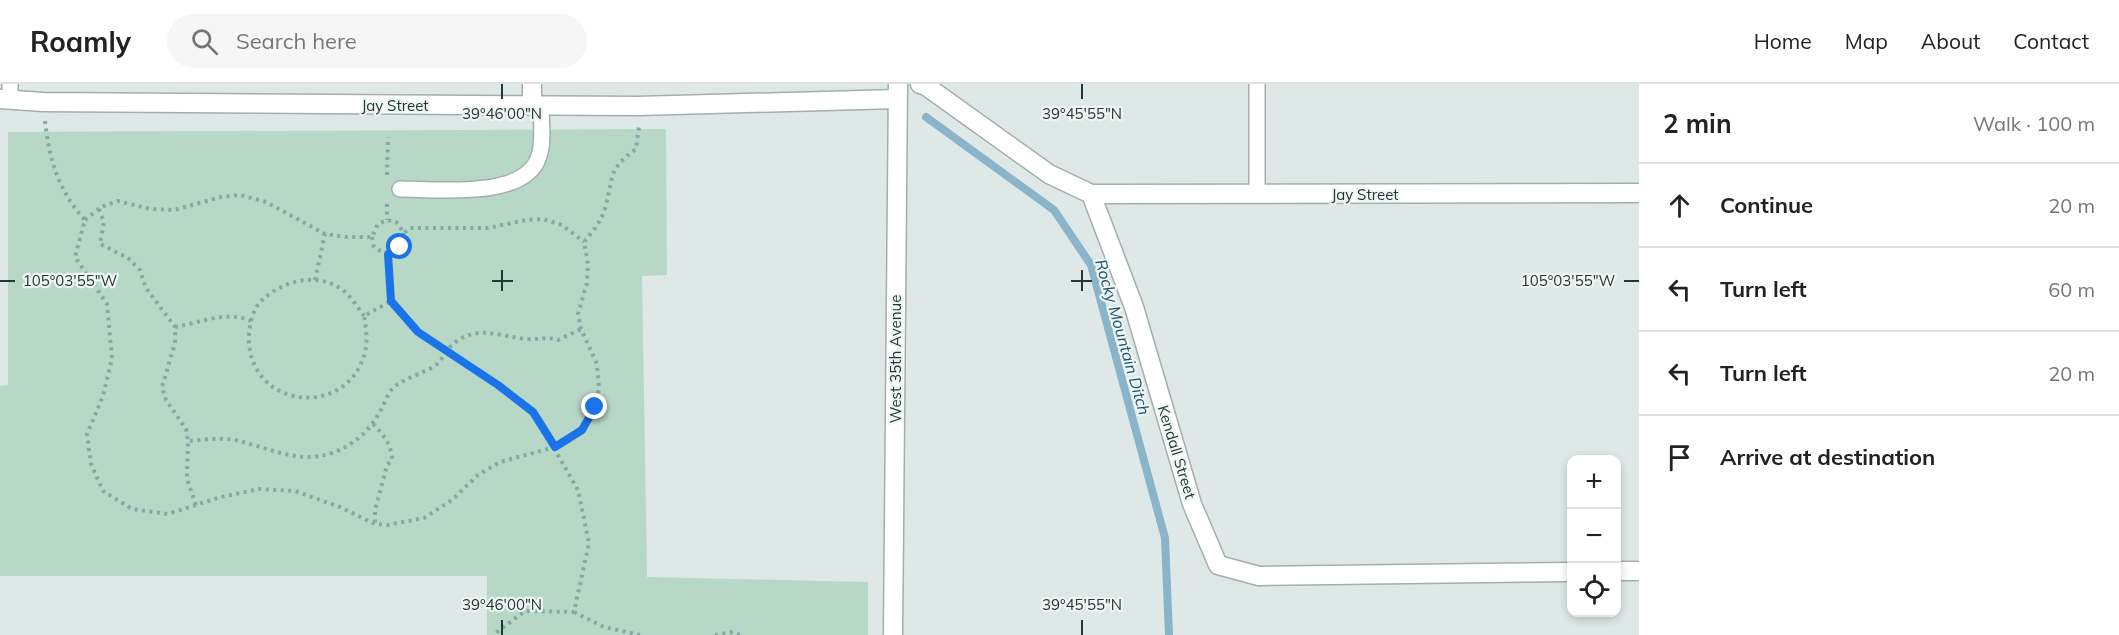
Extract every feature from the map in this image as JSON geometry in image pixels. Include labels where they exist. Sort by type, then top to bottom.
[{"type":"street","points":[[532,84],[537,106]]},
{"type":"street","points":[[920,84],[926,86],[1048,174],[1091,194]]},
{"type":"street","name":"Jay Street","points":[[7,94],[43,102],[537,106],[638,105],[898,91]]},
{"type":"street","name":"West 35th Avenue","points":[[893,635],[898,91]]},
{"type":"street","name":"Jay Street","points":[[1091,194],[1639,193]]},
{"type":"street","name":"Kendall Street","points":[[1091,194],[1134,307],[1192,504],[1218,565],[1259,576],[1567,572]]},
{"type":"street","points":[[1621,571],[1639,571]]},
{"type":"lane","points":[[1257,84],[1257,194]]},
{"type":"lane","points":[[400,189],[494,189],[513,183],[529,172],[539,157],[537,106]]},
{"type":"path","points":[[43,102],[50,156],[57,178],[71,205],[86,220]]},
{"type":"path","points":[[584,242],[606,207],[610,178],[619,162],[636,149],[639,138],[638,105]]},
{"type":"path","points":[[372,237],[325,234],[266,202],[240,195],[220,197],[174,210],[150,209],[118,201],[99,210],[86,220],[75,257],[107,304],[112,358],[103,396],[87,435],[91,464],[103,491],[132,510],[168,514],[221,497],[259,489],[295,491],[340,507],[375,524],[387,525],[424,519],[453,500],[478,475],[500,462],[555,447],[582,430],[595,407],[599,388],[597,364],[581,329],[578,314],[587,283],[588,264],[584,242],[562,225],[543,219],[488,228],[410,228],[404,233]]},
{"type":"path","points":[[99,210],[104,222],[100,244],[128,258],[140,270],[146,288],[175,327],[175,343],[162,387],[166,400],[186,429],[187,479],[196,505]]},
{"type":"path","points":[[387,220],[396,222],[404,233],[404,241],[394,252],[388,254],[380,252],[374,247],[372,237],[378,224],[387,220]]},
{"type":"path","points":[[315,280],[325,234]]},
{"type":"path","points":[[388,254],[391,301],[418,332],[498,385],[533,412],[578,490],[589,543],[574,612]]},
{"type":"path","points":[[301,280],[315,280],[344,291],[364,316],[366,350],[361,366],[351,379],[336,391],[304,399],[287,396],[273,388],[261,377],[253,363],[249,346],[251,321],[256,305],[272,290],[301,280]]},
{"type":"path","points":[[364,316],[391,301]]},
{"type":"path","points":[[175,327],[235,316],[251,321]]},
{"type":"path","points":[[188,441],[232,439],[281,454],[300,457],[332,453],[357,440],[373,424],[392,389],[442,361],[455,342],[470,333],[488,331],[510,337],[531,339],[548,337],[558,340],[581,329]]},
{"type":"path","points":[[373,424],[384,436],[392,453],[392,460],[387,465],[375,510],[375,524]]},
{"type":"path","points":[[493,635],[525,610],[574,612],[604,627],[640,635]]},
{"type":"path","points":[[715,635],[733,632],[740,635]]},
{"type":"green space","points":[[666,129],[667,275],[642,276],[647,577],[868,582],[868,635],[487,635],[487,576],[0,576],[0,386],[8,385],[8,132]]},
{"type":"waterway","name":"Rocky Mountain Ditch","points":[[926,117],[1054,210],[1091,265],[1165,538],[1169,635]]},
{"type":"route","points":[[400,247],[388,254],[391,301],[418,332],[498,385],[533,412],[555,447],[582,430],[595,407]]}]
